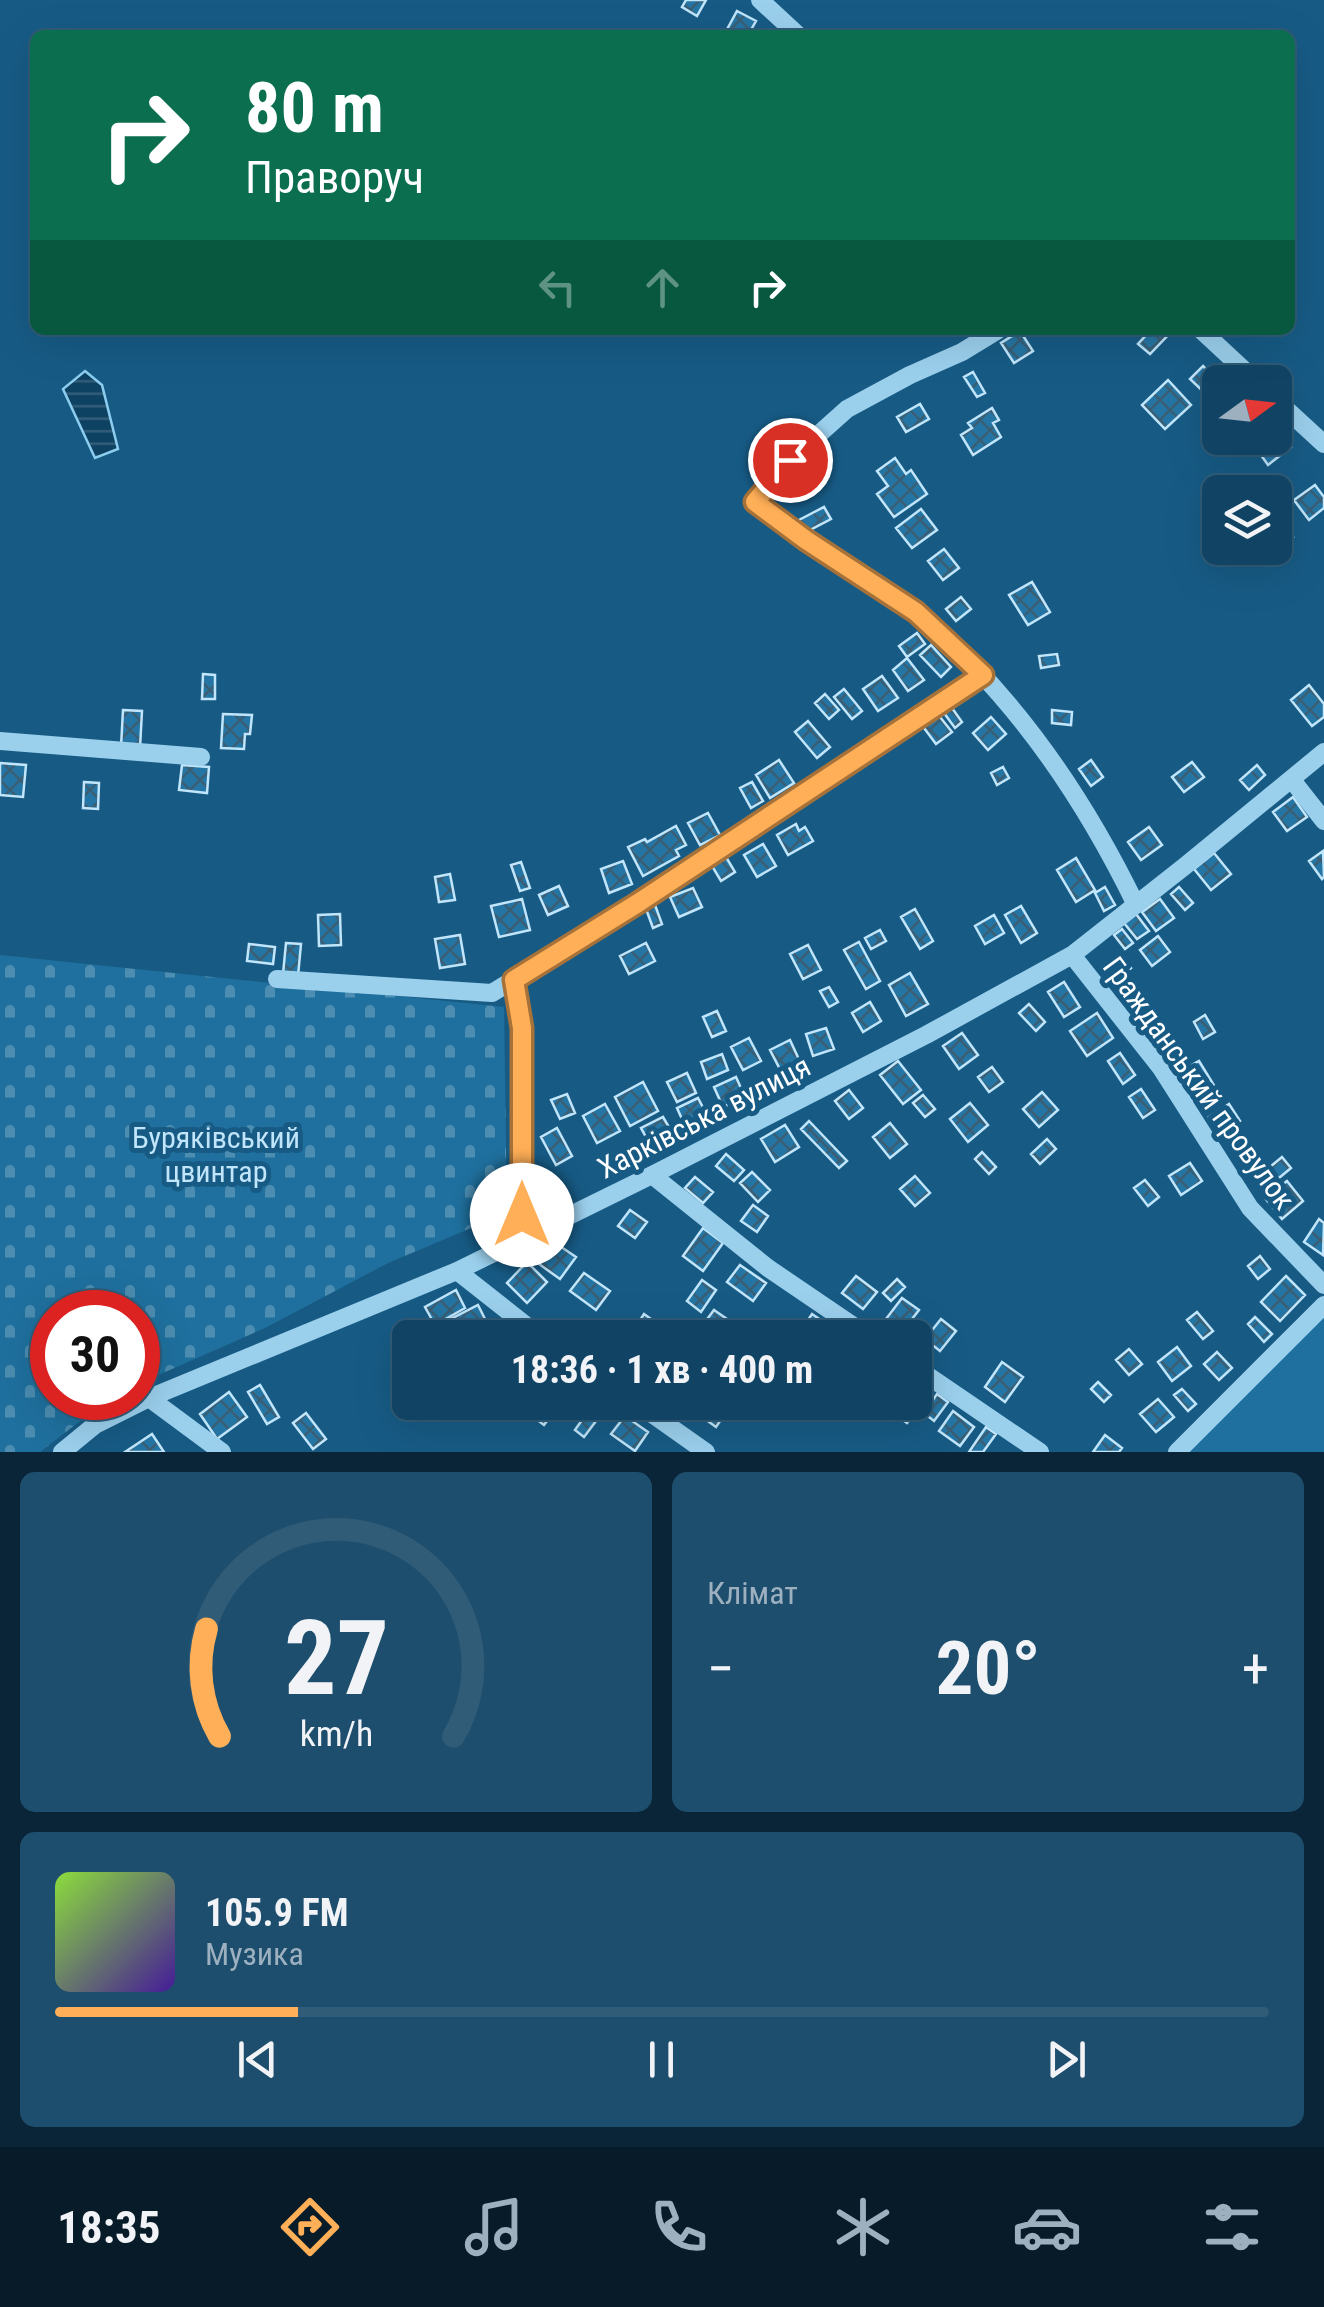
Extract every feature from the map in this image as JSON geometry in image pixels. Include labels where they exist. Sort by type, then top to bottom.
[{"type":"street","points":[[760,0],[793,30]]},
{"type":"street","points":[[990,335],[847,409],[790,460],[755,502],[916,612],[983,675],[1076,796],[1136,905]]},
{"type":"street","points":[[1206,335],[1239,365]]},
{"type":"street","points":[[1292,415],[1324,444]]},
{"type":"street","points":[[277,979],[492,993],[638,903],[983,675]]},
{"type":"street","points":[[0,741],[201,757]]},
{"type":"street","name":"Харківська вулиця","points":[[160,1393],[457,1271],[652,1176],[1072,955],[1324,752]]},
{"type":"street","points":[[1292,780],[1324,821]]},
{"type":"street","name":"Гражданський провулок","points":[[1072,955],[1161,1068],[1250,1208],[1324,1285]]},
{"type":"street","points":[[514,980],[522,1028],[522,1215],[528,1236]]},
{"type":"street","points":[[652,1176],[768,1268],[845,1320]]},
{"type":"street","points":[[457,1271],[519,1320]]},
{"type":"street","points":[[1177,1452],[1324,1305]]},
{"type":"street","points":[[932,1379],[1040,1452]]},
{"type":"street","points":[[160,1406],[222,1452]]},
{"type":"street","name":"Харківська вулиця","points":[[62,1452],[104,1420]]},
{"type":"street","points":[[661,1420],[706,1452]]},
{"type":"green space","name":"Буряківський цвинтар","points":[[0,955],[504,1007],[507,1213],[388,1263],[265,1328],[160,1374],[160,1290],[30,1290],[30,1420],[81,1420],[40,1452],[0,1452]]},
{"type":"green space","points":[[1324,1312],[1324,1452],[1187,1452]]},
{"type":"shaded area","points":[[85,371],[102,385],[118,449],[95,458],[63,389]]},
{"type":"building","points":[[686,0],[706,0],[697,16],[682,7]]},
{"type":"building","points":[[737,11],[756,21],[751,30],[727,30]]},
{"type":"building","points":[[1014,335],[1023,335],[1033,351],[1014,363],[1001,343]]},
{"type":"building","points":[[1146,335],[1168,335],[1150,354],[1138,344]]},
{"type":"building","points":[[1202,367],[1202,390],[1190,379]]},
{"type":"building","points":[[973,372],[985,393],[977,397],[964,377]]},
{"type":"building","points":[[1168,380],[1191,405],[1165,429],[1142,405]]},
{"type":"building","points":[[920,404],[929,419],[906,432],[897,417]]},
{"type":"building","points":[[992,408],[999,420],[993,423],[1001,437],[973,455],[961,435],[972,428],[968,423]]},
{"type":"building","points":[[1261,455],[1281,455],[1268,465]]},
{"type":"building","points":[[895,458],[906,474],[911,470],[927,494],[894,517],[877,494],[888,486],[877,471]]},
{"type":"building","points":[[1315,485],[1324,497],[1324,508],[1309,520],[1294,500]]},
{"type":"building","points":[[824,507],[831,519],[806,532],[799,520]]},
{"type":"building","points":[[921,509],[937,530],[912,548],[896,528]]},
{"type":"building","points":[[944,549],[959,568],[943,580],[928,561]]},
{"type":"building","points":[[1032,582],[1050,612],[1028,625],[1009,595]]},
{"type":"building","points":[[961,597],[971,609],[956,621],[946,609]]},
{"type":"building","points":[[917,633],[925,644],[907,657],[899,646]]},
{"type":"building","points":[[931,645],[951,667],[941,677],[920,655]]},
{"type":"building","points":[[1057,654],[1059,665],[1041,668],[1039,656]]},
{"type":"building","points":[[907,658],[924,680],[908,691],[893,670]]},
{"type":"building","points":[[203,674],[215,675],[215,699],[202,699]]},
{"type":"building","points":[[882,676],[898,698],[878,711],[863,689]]},
{"type":"building","points":[[1309,685],[1324,704],[1324,717],[1312,726],[1291,700]]},
{"type":"building","points":[[844,689],[862,711],[852,719],[834,697]]},
{"type":"building","points":[[825,694],[839,710],[829,719],[815,703]]},
{"type":"building","points":[[952,708],[962,722],[955,728],[944,713]]},
{"type":"building","points":[[123,710],[142,711],[140,748],[121,747]]},
{"type":"building","points":[[1052,710],[1072,712],[1071,725],[1052,723]]},
{"type":"building","points":[[936,712],[952,732],[936,744],[921,724]]},
{"type":"building","points":[[223,714],[252,715],[244,749],[221,748]]},
{"type":"building","points":[[991,717],[1006,734],[988,750],[973,733]]},
{"type":"building","points":[[808,721],[830,747],[817,758],[795,732]]},
{"type":"building","points":[[779,760],[794,783],[770,798],[756,775]]},
{"type":"building","points":[[1091,760],[1103,777],[1091,786],[1079,769]]},
{"type":"building","points":[[1192,762],[1204,777],[1184,792],[1172,777]]},
{"type":"building","points":[[0,763],[26,765],[23,797],[0,795]]},
{"type":"building","points":[[182,765],[209,767],[207,793],[179,790]]},
{"type":"building","points":[[1257,765],[1265,775],[1249,790],[1240,780]]},
{"type":"building","points":[[1003,767],[1009,778],[997,785],[991,773]]},
{"type":"building","points":[[84,782],[99,783],[98,809],[83,808]]},
{"type":"building","points":[[752,782],[763,801],[751,808],[740,788]]},
{"type":"building","points":[[1293,797],[1307,817],[1287,831],[1273,812]]},
{"type":"building","points":[[708,813],[720,835],[700,845],[688,823]]},
{"type":"building","points":[[796,824],[799,831],[805,827],[813,841],[788,855],[777,835]]},
{"type":"building","points":[[676,826],[686,845],[676,850],[679,856],[643,876],[628,847],[645,839],[647,842]]},
{"type":"building","points":[[1149,827],[1162,845],[1141,860],[1128,842]]},
{"type":"building","points":[[763,844],[776,866],[757,877],[744,855]]},
{"type":"building","points":[[1323,851],[1324,877],[1322,879],[1309,861]]},
{"type":"building","points":[[1214,853],[1231,874],[1211,890],[1194,869]]},
{"type":"building","points":[[726,857],[735,872],[721,881],[712,866]]},
{"type":"building","points":[[1076,858],[1095,890],[1076,902],[1057,870]]},
{"type":"building","points":[[623,861],[632,884],[609,893],[601,869]]},
{"type":"building","points":[[521,862],[530,888],[520,891],[511,865]]},
{"type":"building","points":[[450,874],[455,900],[439,902],[435,877]]},
{"type":"building","points":[[559,886],[568,906],[548,915],[539,895]]},
{"type":"building","points":[[1105,887],[1115,905],[1104,911],[1095,893]]},
{"type":"building","points":[[1179,887],[1193,903],[1185,910],[1171,894]]},
{"type":"building","points":[[693,888],[702,907],[679,917],[670,897]]},
{"type":"building","points":[[522,899],[530,930],[499,937],[491,906]]},
{"type":"building","points":[[1160,899],[1174,918],[1156,931],[1142,912]]},
{"type":"building","points":[[655,905],[662,924],[653,928],[646,909]]},
{"type":"building","points":[[1021,906],[1037,933],[1021,943],[1005,915]]},
{"type":"building","points":[[915,909],[933,941],[920,949],[901,917]]},
{"type":"building","points":[[340,914],[341,945],[319,946],[318,915]]},
{"type":"building","points":[[1136,914],[1149,931],[1137,939],[1124,923]]},
{"type":"building","points":[[994,915],[1004,933],[985,944],[975,926]]},
{"type":"building","points":[[1122,929],[1133,943],[1125,949],[1114,935]]},
{"type":"building","points":[[880,930],[886,941],[871,949],[865,938]]},
{"type":"building","points":[[460,935],[465,964],[440,968],[435,939]]},
{"type":"building","points":[[1158,936],[1170,952],[1152,966],[1140,950]]},
{"type":"building","points":[[859,942],[880,981],[866,989],[844,950]]},
{"type":"building","points":[[286,943],[301,944],[298,976],[283,974]]},
{"type":"building","points":[[646,943],[655,961],[629,974],[620,956]]},
{"type":"building","points":[[249,944],[275,947],[273,964],[247,961]]},
{"type":"building","points":[[808,945],[821,970],[803,979],[790,954]]},
{"type":"building","points":[[1120,955],[1131,968],[1113,982],[1103,969]]},
{"type":"building","points":[[910,973],[928,1004],[906,1016],[889,985]]},
{"type":"building","points":[[1064,982],[1080,1007],[1064,1017],[1048,992]]},
{"type":"building","points":[[829,987],[838,1002],[829,1007],[820,991]]},
{"type":"building","points":[[870,1002],[881,1021],[863,1032],[852,1013]]},
{"type":"building","points":[[1029,1004],[1045,1022],[1036,1031],[1019,1013]]},
{"type":"building","points":[[717,1011],[726,1031],[712,1037],[703,1017]]},
{"type":"building","points":[[1097,1013],[1113,1038],[1087,1056],[1070,1031]]},
{"type":"building","points":[[1205,1015],[1215,1032],[1203,1039],[1194,1022]]},
{"type":"building","points":[[826,1028],[834,1049],[813,1056],[806,1034]]},
{"type":"building","points":[[962,1033],[978,1055],[959,1069],[943,1046]]},
{"type":"building","points":[[749,1038],[761,1061],[743,1070],[731,1047]]},
{"type":"building","points":[[790,1040],[802,1066],[783,1075],[770,1050]]},
{"type":"building","points":[[1120,1053],[1135,1075],[1123,1084],[1108,1061]]},
{"type":"building","points":[[722,1054],[728,1070],[707,1079],[701,1062]]},
{"type":"building","points":[[898,1061],[921,1090],[903,1104],[880,1075]]},
{"type":"building","points":[[1199,1061],[1215,1087],[1191,1101],[1176,1074]]},
{"type":"building","points":[[992,1067],[1003,1082],[989,1092],[978,1077]]},
{"type":"building","points":[[687,1073],[696,1093],[677,1102],[667,1082]]},
{"type":"building","points":[[736,1077],[745,1097],[723,1107],[714,1087]]},
{"type":"building","points":[[643,1082],[658,1111],[630,1126],[615,1097]]},
{"type":"building","points":[[1141,1089],[1155,1110],[1143,1118],[1129,1097]]},
{"type":"building","points":[[849,1090],[863,1108],[849,1119],[835,1101]]},
{"type":"building","points":[[1042,1092],[1058,1110],[1039,1127],[1023,1109]]},
{"type":"building","points":[[567,1094],[575,1113],[560,1119],[551,1100]]},
{"type":"building","points":[[923,1095],[935,1109],[925,1117],[913,1103]]},
{"type":"building","points":[[698,1098],[708,1117],[686,1128],[677,1108]]},
{"type":"building","points":[[970,1103],[988,1125],[968,1142],[950,1119]]},
{"type":"building","points":[[605,1104],[620,1131],[597,1143],[583,1116]]},
{"type":"building","points":[[1229,1104],[1240,1121],[1221,1134],[1209,1117]]},
{"type":"building","points":[[663,1117],[673,1134],[651,1146],[641,1128]]},
{"type":"building","points":[[809,1121],[847,1161],[839,1168],[801,1129]]},
{"type":"building","points":[[890,1123],[907,1144],[890,1158],[873,1137]]},
{"type":"building","points":[[785,1125],[799,1147],[775,1162],[761,1139]]},
{"type":"building","points":[[557,1128],[572,1156],[556,1165],[541,1137]]},
{"type":"building","points":[[1047,1139],[1056,1149],[1040,1164],[1031,1154]]},
{"type":"building","points":[[1258,1151],[1267,1163],[1249,1175],[1241,1164]]},
{"type":"building","points":[[982,1152],[996,1167],[989,1174],[975,1159]]},
{"type":"building","points":[[726,1154],[744,1170],[734,1181],[716,1166]]},
{"type":"building","points":[[1282,1157],[1291,1168],[1279,1178],[1270,1167]]},
{"type":"building","points":[[1190,1163],[1202,1181],[1181,1195],[1169,1176]]},
{"type":"building","points":[[752,1172],[770,1190],[758,1202],[740,1183]]},
{"type":"building","points":[[915,1176],[930,1193],[915,1206],[900,1189]]},
{"type":"building","points":[[695,1177],[713,1192],[703,1203],[685,1188]]},
{"type":"building","points":[[1145,1180],[1159,1197],[1148,1206],[1134,1188]]},
{"type":"building","points":[[1287,1181],[1303,1201],[1282,1219],[1265,1198]]},
{"type":"building","points":[[753,1205],[768,1216],[757,1232],[741,1221]]},
{"type":"building","points":[[630,1210],[647,1222],[635,1238],[618,1226]]},
{"type":"building","points":[[1319,1219],[1324,1223],[1323,1255],[1304,1242]]},
{"type":"building","points":[[703,1228],[723,1243],[703,1271],[683,1256]]},
{"type":"building","points":[[554,1242],[576,1257],[560,1279],[539,1264]]},
{"type":"building","points":[[1260,1256],[1270,1269],[1258,1279],[1248,1266]]},
{"type":"building","points":[[527,1262],[547,1282],[527,1303],[507,1283]]},
{"type":"building","points":[[740,1265],[766,1283],[753,1301],[727,1282]]},
{"type":"building","points":[[584,1273],[610,1291],[596,1310],[570,1291]]},
{"type":"building","points":[[856,1276],[877,1292],[863,1309],[842,1293]]},
{"type":"building","points":[[1286,1276],[1305,1295],[1280,1321],[1261,1302]]},
{"type":"building","points":[[897,1279],[905,1287],[891,1301],[883,1293]]},
{"type":"building","points":[[702,1280],[716,1290],[701,1312],[687,1301]]},
{"type":"building","points":[[456,1290],[465,1308],[444,1320],[432,1320],[425,1307]]},
{"type":"building","points":[[902,1298],[919,1310],[911,1320],[886,1319]]},
{"type":"building","points":[[478,1305],[486,1320],[449,1320]]},
{"type":"building","points":[[714,1310],[729,1320],[706,1320]]},
{"type":"building","points":[[1197,1312],[1213,1331],[1203,1339],[1187,1320]]},
{"type":"building","points":[[1255,1317],[1272,1334],[1264,1342],[1248,1324]]},
{"type":"building","points":[[941,1319],[956,1331],[940,1351],[932,1345],[932,1330]]},
{"type":"building","points":[[1177,1347],[1191,1366],[1172,1381],[1158,1362]]},
{"type":"building","points":[[1129,1349],[1142,1364],[1129,1375],[1116,1360]]},
{"type":"building","points":[[1217,1352],[1232,1368],[1219,1380],[1204,1364]]},
{"type":"building","points":[[1002,1362],[1023,1377],[1005,1402],[985,1387]]},
{"type":"building","points":[[1098,1382],[1111,1395],[1104,1402],[1091,1389]]},
{"type":"building","points":[[260,1385],[279,1417],[267,1424],[248,1392]]},
{"type":"building","points":[[1182,1389],[1196,1404],[1188,1411],[1174,1395]]},
{"type":"building","points":[[229,1392],[247,1417],[217,1439],[200,1414]]},
{"type":"building","points":[[937,1394],[948,1402],[934,1421],[932,1419],[932,1401]]},
{"type":"building","points":[[1158,1399],[1174,1417],[1156,1432],[1140,1414]]},
{"type":"building","points":[[953,1411],[974,1427],[960,1446],[939,1431]]},
{"type":"building","points":[[306,1413],[326,1439],[313,1449],[293,1423]]},
{"type":"building","points":[[582,1420],[597,1420],[584,1437],[575,1430]]},
{"type":"building","points":[[622,1420],[631,1420],[648,1432],[635,1451],[611,1434]]},
{"type":"building","points":[[986,1427],[996,1434],[983,1452],[969,1452]]},
{"type":"building","points":[[152,1434],[164,1452],[125,1452]]},
{"type":"building","points":[[1105,1435],[1122,1448],[1119,1452],[1093,1452]]},
{"type":"route","points":[[522,1215],[522,1028],[514,980],[638,903],[983,675],[916,612],[755,502],[790,460]]}]
